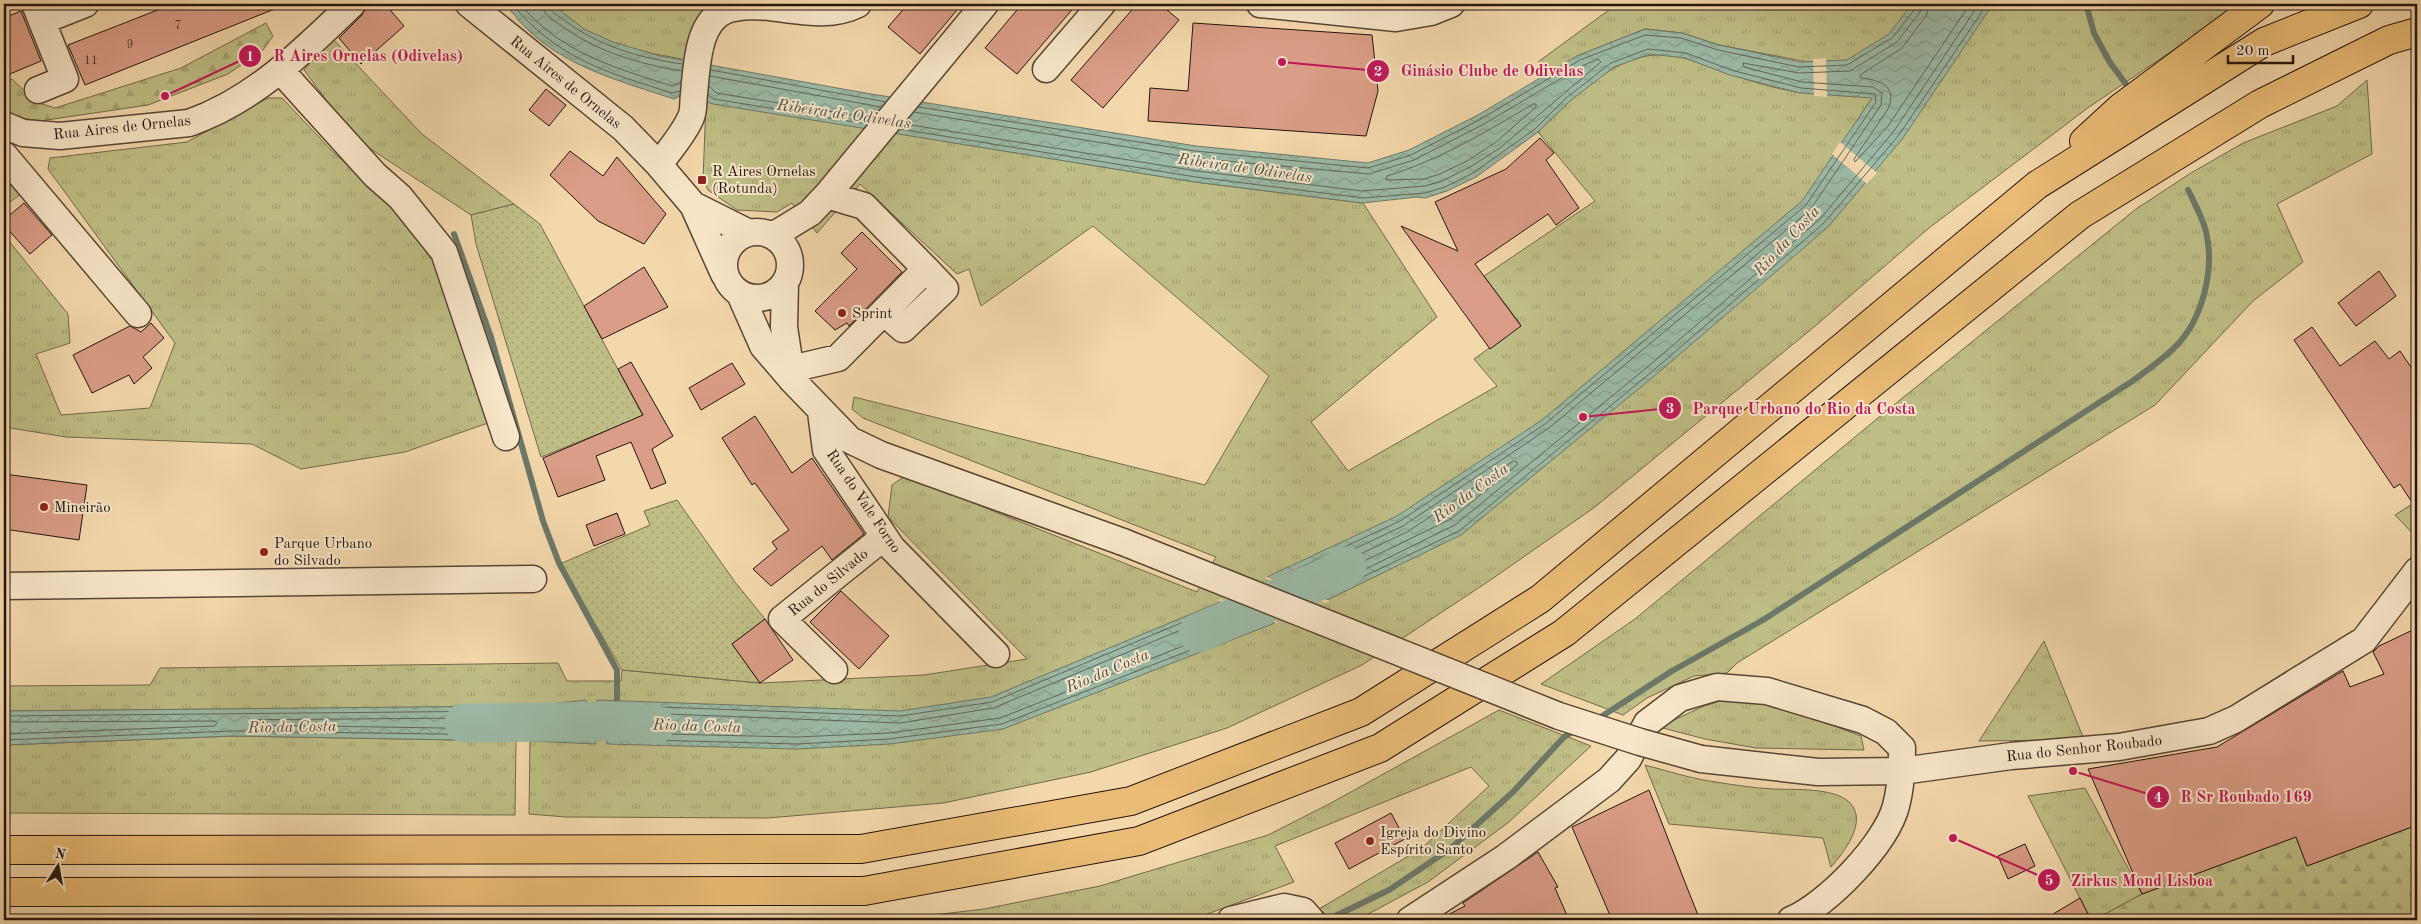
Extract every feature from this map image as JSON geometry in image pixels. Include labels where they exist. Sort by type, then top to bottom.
[{"type":"highway","points":[[4,850],[862,849],[1131,801],[1361,712],[1540,599],[2037,185],[2120,108],[2260,4]]},
{"type":"highway","points":[[2037,185],[2264,42],[2359,4]]},
{"type":"highway","points":[[4,892],[864,891],[1140,841],[1380,748],[1564,632],[2080,215],[2260,104],[2389,40],[2417,32]]},
{"type":"street","points":[[38,90],[65,79],[38,12],[86,4]]},
{"type":"street","name":"Rua Aires de Ornelas","points":[[6,133],[60,136],[189,123],[232,104],[280,71],[352,4]]},
{"type":"street","name":"Rua Aires de Ornelas","points":[[469,4],[623,128],[659,165]]},
{"type":"street","points":[[821,412],[792,375],[763,346],[693,206],[659,165],[692,116],[702,39],[708,26],[717,15],[728,9],[744,6],[812,13],[831,13],[858,4]]},
{"type":"street","points":[[790,257],[818,204],[985,4]]},
{"type":"street","points":[[1046,69],[1102,4]]},
{"type":"street","points":[[1262,4],[1396,18],[1431,12],[1452,4]]},
{"type":"street","points":[[280,71],[375,175],[400,197],[444,252],[506,437]]},
{"type":"street","points":[[4,156],[138,314]]},
{"type":"street","points":[[774,236],[818,204],[864,206],[945,289],[903,329],[884,312],[838,358],[792,375]]},
{"type":"street","points":[[693,206],[747,232]]},
{"type":"street","points":[[785,283],[776,292],[764,298],[752,298],[732,284],[723,261],[727,249],[735,239],[747,232],[760,231],[774,236],[784,244],[790,257],[790,270],[785,283],[784,327],[792,375]]},
{"type":"street","name":"Rua do Vale Forno","points":[[821,412],[826,450],[884,537],[892,548],[996,654]]},
{"type":"street","name":"Rua do Senhor Roubado","points":[[821,412],[850,440],[881,455],[1123,542],[1559,716],[1640,742],[1701,758],[1818,772],[1902,771],[2003,757],[2119,747],[2209,731],[2236,719],[2364,640],[2417,571]]},
{"type":"street","name":"Rua do Silvado","points":[[834,670],[782,619],[884,537]]},
{"type":"street","points":[[4,586],[533,579]]},
{"type":"street","points":[[1410,920],[1506,857],[1609,780],[1628,759],[1647,723],[1654,715],[1680,698],[1717,687],[1767,691],[1863,720],[1886,732],[1902,748],[1902,771],[1896,807],[1868,857],[1840,886],[1800,916],[1791,920]]},
{"type":"street","points":[[1231,920],[1284,907],[1307,916]]},
{"type":"green space","points":[[552,4],[717,4],[689,60],[653,54],[597,36],[565,17]]},
{"type":"green space","points":[[1617,4],[2236,4],[2206,28],[2089,107],[1929,228],[1814,327],[1595,507],[1492,579],[1362,665],[1227,728],[1091,772],[943,803],[768,818],[566,817],[529,814],[530,741],[567,742],[569,702],[531,706],[470,707],[4,711],[4,686],[150,685],[160,668],[558,663],[567,681],[621,681],[622,670],[760,683],[924,675],[1027,659],[888,517],[892,485],[905,476],[1197,592],[1216,557],[863,418],[852,409],[854,397],[1205,485],[1269,376],[1093,226],[981,306],[969,269],[957,274],[860,184],[817,233],[792,203],[777,212],[737,210],[708,190],[703,180],[706,102],[1195,182],[1363,203],[1437,317],[1311,422],[1348,471],[1497,386],[1474,359],[1521,325],[1484,276],[1595,201],[1538,132],[1586,87],[1624,63],[1644,57],[1665,55],[1687,59],[1755,82],[1797,92],[1808,62],[1719,45],[1682,33],[1645,29],[1577,56],[1548,74],[1538,62]]},
{"type":"green space","points":[[266,23],[273,36],[263,50],[228,74],[148,105],[40,121],[15,117],[4,108],[4,84],[12,79],[36,102],[55,108],[181,68]]},
{"type":"green space","points":[[330,36],[422,134],[514,204],[471,215],[354,138],[304,70]]},
{"type":"green space","points":[[2367,80],[2372,154],[2277,204],[2303,262],[2253,301],[2155,405],[1737,663],[1727,673],[1694,676],[1647,698],[1623,715],[1541,684],[1635,619],[1884,413],[2136,209],[2191,173],[2243,143],[2337,106]]},
{"type":"green space","points":[[268,98],[282,98],[333,152],[422,231],[441,259],[491,422],[405,452],[301,469],[252,444],[66,437],[4,427],[4,235],[68,314],[70,343],[36,354],[61,415],[150,408],[175,343],[48,169],[50,158],[187,142]]},
{"type":"green space","points":[[4,174],[24,192],[4,206]]},
{"type":"green space","points":[[514,204],[540,224],[643,416],[541,457],[476,244],[471,215]]},
{"type":"green space","points":[[677,500],[735,582],[765,619],[732,644],[760,683],[622,670],[560,564],[650,525],[644,511]]},
{"type":"green space","points":[[2417,501],[2417,538],[2395,515]]},
{"type":"green space","points":[[2044,641],[2083,737],[2059,740],[1979,741]]},
{"type":"green space","points":[[1733,697],[1788,709],[1861,736],[1864,750],[1756,748],[1705,739],[1659,727],[1704,706]]},
{"type":"green space","points":[[1499,710],[1591,746],[1509,822],[1428,882],[1357,920],[1333,920],[1319,909],[1422,848],[1489,786],[1471,767],[1275,846],[1294,882],[1191,920],[891,920],[984,909],[1100,886],[1268,835],[1331,803]]},
{"type":"green space","points":[[233,736],[516,741],[515,815],[4,813],[4,745]]},
{"type":"green space","points":[[1645,765],[1680,775],[1730,784],[1766,789],[1814,790],[1835,794],[1850,803],[1855,811],[1855,828],[1847,845],[1831,867],[1823,838],[1669,824]]},
{"type":"green space","points":[[2085,788],[2142,894],[2094,920],[2091,920],[2028,796]]},
{"type":"green space","points":[[2417,825],[2417,920],[2094,920],[2142,894],[2296,837],[2307,866]]},
{"type":"water","name":"Ribeira de Odivelas","points":[[505,4],[552,4],[584,29],[613,42],[660,56],[865,93],[1196,146],[1368,163],[1409,150],[1478,115],[1577,56],[1645,29],[1682,33],[1719,45],[1800,62],[1847,60],[1889,34],[1912,4],[1993,4],[1903,138],[1828,227],[1658,373],[1461,535],[1327,600],[1267,577],[1397,516],[1542,420],[1802,201],[1872,98],[1800,93],[1730,75],[1685,58],[1650,54],[1614,67],[1570,101],[1538,132],[1476,177],[1447,191],[1425,198],[1417,197],[1362,203],[1195,182],[713,104],[686,93],[674,99],[616,80],[578,64],[544,43],[528,30]]},
{"type":"water","points":[[1220,602],[1275,623],[1003,729],[890,744],[796,749],[607,744],[597,700],[900,711],[991,697]]},
{"type":"water","points":[[586,700],[596,744],[530,741],[531,706]]},
{"type":"water","points":[[517,706],[516,741],[233,736],[4,745],[4,711]]},
{"type":"pier","points":[[1826,58],[1827,97],[1814,96],[1813,59]]},
{"type":"pier","points":[[1840,142],[1877,173],[1867,184],[1832,154]]},
{"type":"pier","points":[[1265,576],[1330,601],[1326,603],[1266,579]]},
{"type":"pier","points":[[1221,599],[1276,621],[1278,624],[1217,600]]},
{"type":"building","points":[[173,4],[287,4],[85,85],[68,45]]},
{"type":"building","points":[[367,4],[385,4],[404,26],[361,64],[339,38],[362,15]]},
{"type":"building","points":[[908,4],[962,4],[920,54],[888,27]]},
{"type":"building","points":[[1022,4],[1077,4],[1017,74],[985,48]]},
{"type":"building","points":[[1137,4],[1160,4],[1179,20],[1103,108],[1071,80]]},
{"type":"building","points":[[21,11],[41,61],[10,74],[4,58],[4,18]]},
{"type":"building","points":[[1193,23],[1372,35],[1378,91],[1366,136],[1148,121],[1150,88],[1188,91]]},
{"type":"building","points":[[546,89],[566,105],[549,126],[529,110]]},
{"type":"building","points":[[1540,138],[1554,153],[1546,160],[1579,208],[1556,225],[1548,214],[1475,264],[1521,326],[1490,349],[1401,226],[1458,251],[1435,202],[1506,169]]},
{"type":"building","points":[[570,151],[603,176],[617,157],[666,214],[644,244],[598,221],[550,175]]},
{"type":"building","points":[[24,203],[52,235],[30,254],[4,225],[4,220]]},
{"type":"building","points":[[862,232],[902,272],[849,326],[847,323],[835,330],[815,311],[857,269],[841,253]]},
{"type":"building","points":[[644,267],[668,307],[602,339],[584,306]]},
{"type":"building","points":[[2379,271],[2396,296],[2356,326],[2338,303]]},
{"type":"building","points":[[151,323],[164,338],[143,357],[152,368],[134,384],[129,375],[92,393],[73,355],[130,326],[141,332]]},
{"type":"building","points":[[2312,327],[2340,366],[2375,341],[2389,359],[2400,351],[2417,376],[2417,510],[2400,484],[2394,488],[2294,340]]},
{"type":"building","points":[[631,362],[673,436],[652,449],[666,483],[651,489],[631,442],[596,456],[605,480],[558,497],[543,458],[643,415],[618,369]]},
{"type":"building","points":[[732,363],[745,384],[701,410],[689,388]]},
{"type":"building","points":[[755,416],[792,473],[812,458],[864,534],[832,560],[822,546],[771,586],[753,569],[777,549],[772,542],[789,530],[755,483],[752,485],[722,438]]},
{"type":"building","name":"Mineirão","points":[[4,474],[87,485],[79,540],[4,529]]},
{"type":"building","points":[[617,513],[625,534],[594,546],[586,525]]},
{"type":"building","points":[[841,591],[889,636],[859,669],[810,622]]},
{"type":"building","points":[[765,619],[793,660],[760,683],[732,644]]},
{"type":"building","points":[[2417,628],[2417,825],[2307,866],[2296,837],[2142,894],[2088,769],[2217,747],[2343,671],[2350,687],[2384,674],[2373,652],[2379,646]]},
{"type":"building","points":[[1649,790],[1700,920],[1612,920],[1572,827]]},
{"type":"building","name":"Igreja do Divino Espírito Santo","points":[[1391,813],[1405,839],[1349,869],[1335,843]]},
{"type":"building","points":[[2025,844],[2035,866],[2008,879],[1998,856]]},
{"type":"building","points":[[1538,852],[1558,887],[1555,888],[1569,920],[1438,920],[1465,906],[1463,903]]},
{"type":"building","points":[[2080,898],[2091,920],[2043,920]]},
{"type":"waterway","points":[[2086,4],[2094,33],[2109,61],[2131,91]]},
{"type":"waterway","points":[[1596,720],[1672,671],[1763,620],[2131,382],[2173,349],[2192,324],[2199,309],[2208,276],[2209,260],[2205,228],[2188,190]]},
{"type":"waterway","points":[[454,234],[491,337],[543,521],[559,563],[617,670],[617,707]]},
{"type":"waterway","name":"Rio da Costa","points":[[1198,633],[1320,580],[1347,566]]},
{"type":"waterway","name":"Rio da Costa","points":[[464,723],[617,721],[655,725]]},
{"type":"waterway","points":[[1327,920],[1389,890],[1450,849],[1513,792],[1564,737],[1578,729]]},
{"type":"place","name":"Ginásio Clube de Odivelas","points":[[1282,62]]},
{"type":"place","name":"R Aires Ornelas (Odivelas)","points":[[165,96]]},
{"type":"place","name":"R Aires Ornelas (Rotunda)","points":[[702,180]]},
{"type":"place","name":"Sprint","points":[[842,313]]},
{"type":"place","name":"Parque Urbano do Rio da Costa","points":[[1583,417]]},
{"type":"place","name":"Mineirão","points":[[44,507]]},
{"type":"place","name":"Parque Urbano do Silvado","points":[[264,552]]},
{"type":"place","name":"R Sr Roubado 169","points":[[2073,771]]},
{"type":"place","name":"Zirkus Mond Lisboa","points":[[1953,838]]},
{"type":"place","name":"Igreja do Divino Espírito Santo","points":[[1370,841]]}]
